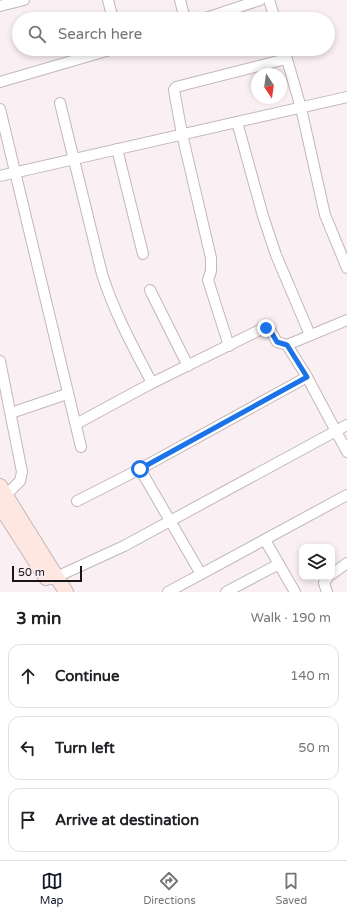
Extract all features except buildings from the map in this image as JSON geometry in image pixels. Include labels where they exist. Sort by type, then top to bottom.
[{"type":"street","points":[[0,6],[24,0]]},
{"type":"street","points":[[108,0],[111,12]]},
{"type":"street","points":[[180,0],[184,12]]},
{"type":"street","points":[[224,12],[260,0]]},
{"type":"street","points":[[269,0],[273,12]]},
{"type":"street","points":[[0,82],[89,56]]},
{"type":"street","points":[[229,346],[208,280],[211,271],[211,258],[182,134],[174,90],[176,87],[278,56]]},
{"type":"street","points":[[286,56],[301,108],[325,215],[347,268]]},
{"type":"street","points":[[0,176],[347,97]]},
{"type":"street","points":[[60,103],[102,274],[124,330],[152,384]]},
{"type":"street","points":[[0,108],[81,447]]},
{"type":"street","points":[[237,122],[263,216],[276,255],[310,335]]},
{"type":"street","points":[[117,149],[143,254]]},
{"type":"street","points":[[150,290],[188,366]]},
{"type":"street","points":[[76,424],[152,384],[266,328],[270,330],[277,342],[287,345],[347,320]]},
{"type":"street","points":[[287,345],[307,377],[347,452]]},
{"type":"street","points":[[0,361],[22,472],[20,481],[2,497],[53,583],[66,592]]},
{"type":"street","points":[[77,501],[140,469],[307,377]]},
{"type":"street","points":[[11,413],[68,394]]},
{"type":"street","points":[[53,583],[171,521],[347,425]]},
{"type":"street","points":[[140,469],[201,574]]},
{"type":"street","points":[[172,591],[347,495]]},
{"type":"street","points":[[265,540],[295,592]]},
{"type":"street","points":[[335,572],[347,563]]},
{"type":"street","points":[[226,592],[279,564]]},
{"type":"street","points":[[326,580],[324,583],[327,592]]},
{"type":"route","points":[[140,469],[307,377],[287,345],[279,344],[270,330],[266,328]]}]
